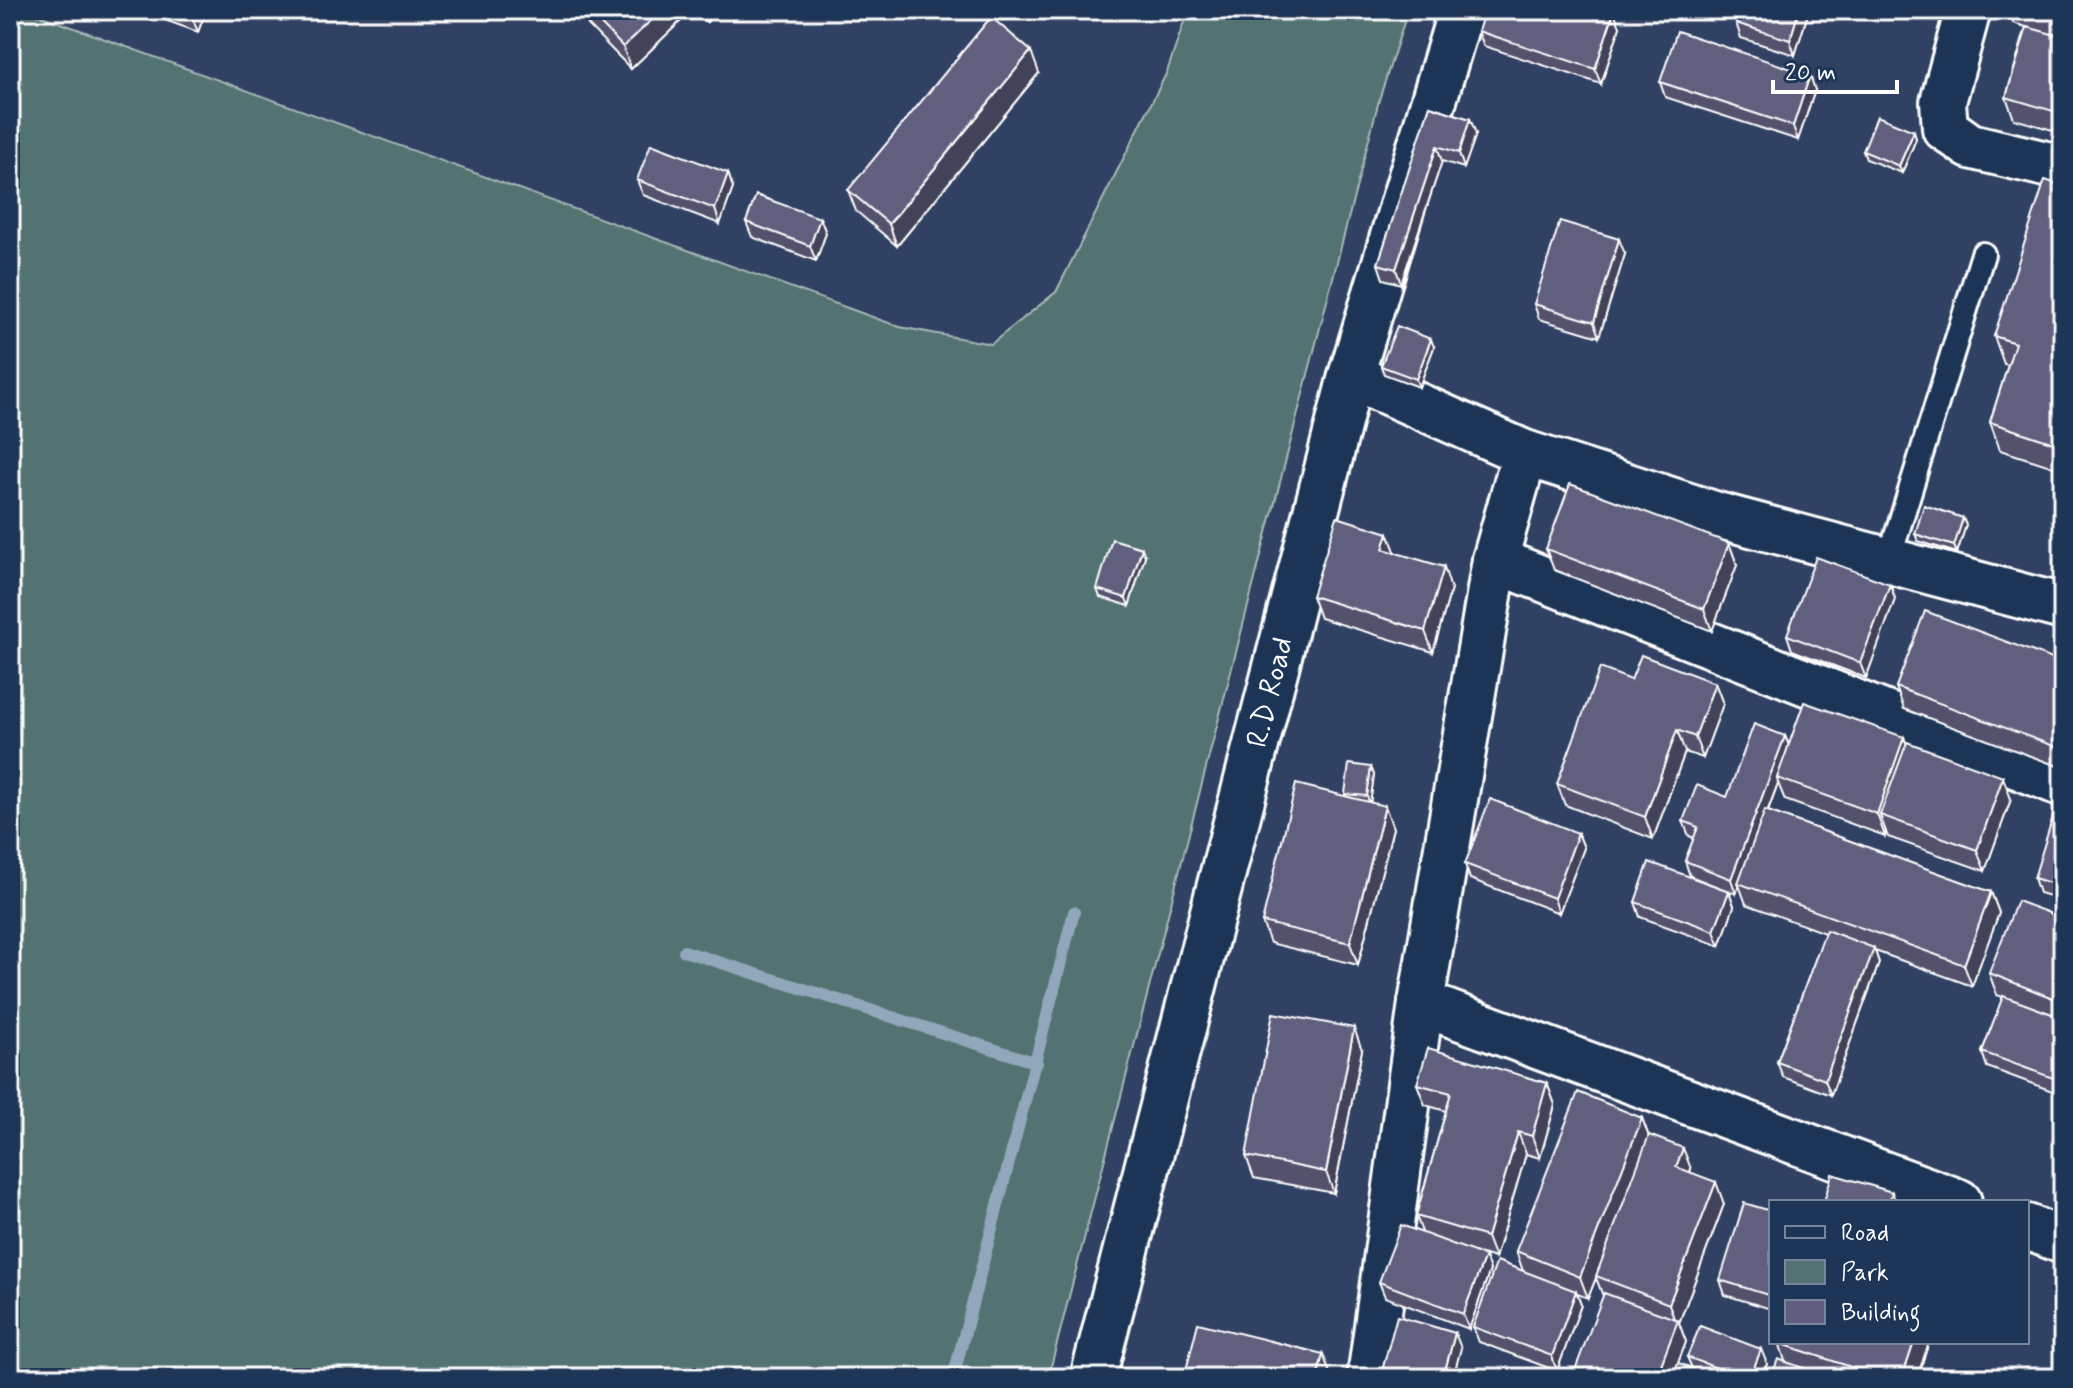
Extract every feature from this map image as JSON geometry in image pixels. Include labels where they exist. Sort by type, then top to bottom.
[{"type":"street","name":"R.D Road","points":[[1093,1378],[1351,376],[1461,10]]},
{"type":"street","points":[[1968,10],[1943,102],[1945,128],[1970,146],[2063,168]]},
{"type":"street","points":[[1351,376],[1525,453],[1717,515],[2063,607]]},
{"type":"street","points":[[1370,1378],[1421,1003],[1495,560],[1525,453]]},
{"type":"street","points":[[1495,560],[2063,784]]},
{"type":"street","points":[[1421,1003],[1954,1200]]},
{"type":"street","points":[[2029,1228],[2063,1241]]},
{"type":"lane","points":[[1888,562],[1983,254]]},
{"type":"green space","points":[[10,10],[25,10],[900,327],[991,344],[1056,292],[1167,72],[1188,10],[1408,10],[1379,100],[1048,1378],[10,1378]]},
{"type":"building","points":[[173,10],[195,10],[192,17]]},
{"type":"building","points":[[587,10],[662,10],[623,47]]},
{"type":"building","points":[[1485,10],[1614,12],[1595,69],[1478,31]]},
{"type":"building","points":[[1740,10],[1799,10],[1790,40],[1736,23]]},
{"type":"building","points":[[2033,10],[2063,10],[2063,19]]},
{"type":"building","points":[[991,17],[1031,51],[889,224],[848,190]]},
{"type":"building","points":[[2027,27],[2063,37],[2063,114],[2006,97]]},
{"type":"building","points":[[1677,31],[1810,75],[1793,126],[1660,82]]},
{"type":"building","points":[[1430,106],[1470,119],[1459,153],[1437,146],[1396,269],[1378,264]]},
{"type":"building","points":[[1877,116],[1914,131],[1899,166],[1863,151]]},
{"type":"building","points":[[651,144],[728,173],[715,209],[637,180]]},
{"type":"building","points":[[2045,180],[2063,186],[2063,446],[1990,422],[2015,343],[1994,336]]},
{"type":"building","points":[[756,195],[820,218],[810,246],[746,222]]},
{"type":"building","points":[[1560,221],[1619,239],[1594,322],[1534,304]]},
{"type":"building","points":[[1397,326],[1431,339],[1416,379],[1381,366]]},
{"type":"building","points":[[1570,484],[1729,543],[1704,609],[1546,549]]},
{"type":"building","points":[[1924,505],[1963,518],[1954,546],[1915,534]]},
{"type":"building","points":[[1337,517],[1388,533],[1383,549],[1444,567],[1425,631],[1312,596]]},
{"type":"building","points":[[1112,539],[1142,548],[1126,598],[1097,589]]},
{"type":"building","points":[[1816,557],[1890,584],[1860,663],[1787,635]]},
{"type":"building","points":[[1925,611],[2063,663],[2063,738],[2059,748],[1896,687]]},
{"type":"building","points":[[1641,655],[1715,683],[1695,737],[1677,730],[1645,817],[1557,784],[1600,668],[1631,680]]},
{"type":"building","points":[[1804,702],[1904,737],[1877,814],[1777,778]]},
{"type":"building","points":[[1754,724],[1785,736],[1731,879],[1685,861],[1698,827],[1683,821],[1697,785],[1727,797]]},
{"type":"building","points":[[1907,742],[2003,777],[1977,850],[1880,815]]},
{"type":"building","points":[[1349,764],[1371,767],[1367,796],[1345,794]]},
{"type":"building","points":[[1296,784],[1385,806],[1350,943],[1262,922]]},
{"type":"building","points":[[1490,799],[1578,833],[1554,898],[1465,864]]},
{"type":"building","points":[[1765,810],[1991,892],[1964,965],[1738,883]]},
{"type":"building","points":[[2055,810],[2063,812],[2063,887],[2034,878]]},
{"type":"building","points":[[1649,862],[1729,891],[1714,931],[1635,902]]},
{"type":"building","points":[[2017,901],[2063,918],[2063,1002],[1989,973]]},
{"type":"building","points":[[1826,930],[1874,948],[1825,1080],[1777,1062]]},
{"type":"building","points":[[2003,996],[2063,1018],[2061,1081],[1982,1052]]},
{"type":"building","points":[[1273,1013],[1354,1028],[1326,1172],[1246,1156]]},
{"type":"building","points":[[1428,1048],[1547,1083],[1532,1136],[1518,1132],[1487,1237],[1416,1216],[1451,1093],[1417,1084]]},
{"type":"building","points":[[1578,1092],[1642,1118],[1580,1277],[1516,1251]]},
{"type":"building","points":[[1649,1135],[1683,1148],[1676,1167],[1716,1182],[1669,1304],[1596,1276]]},
{"type":"building","points":[[1832,1174],[1892,1192],[1890,1200],[1825,1200]]},
{"type":"building","points":[[1744,1203],[1769,1210],[1769,1295],[1720,1280]]},
{"type":"building","points":[[1401,1225],[1485,1256],[1463,1314],[1379,1282]]},
{"type":"building","points":[[1497,1261],[1576,1291],[1552,1356],[1473,1327]]},
{"type":"building","points":[[1604,1293],[1678,1320],[1656,1378],[1572,1378]]},
{"type":"building","points":[[1397,1316],[1455,1333],[1443,1378],[1380,1378]]},
{"type":"building","points":[[1198,1323],[1323,1354],[1317,1378],[1184,1378]]},
{"type":"building","points":[[1700,1326],[1761,1349],[1750,1378],[1687,1357]]},
{"type":"building","points":[[1782,1344],[1913,1344],[1902,1378],[1884,1378]]},
{"type":"building","points":[[1778,1359],[1831,1378],[1771,1378]]},
{"type":"building","points":[[1678,1363],[1719,1378],[1672,1378]]},
{"type":"waterway","points":[[953,1378],[1074,912]]},
{"type":"waterway","points":[[684,951],[1037,1063]]}]
